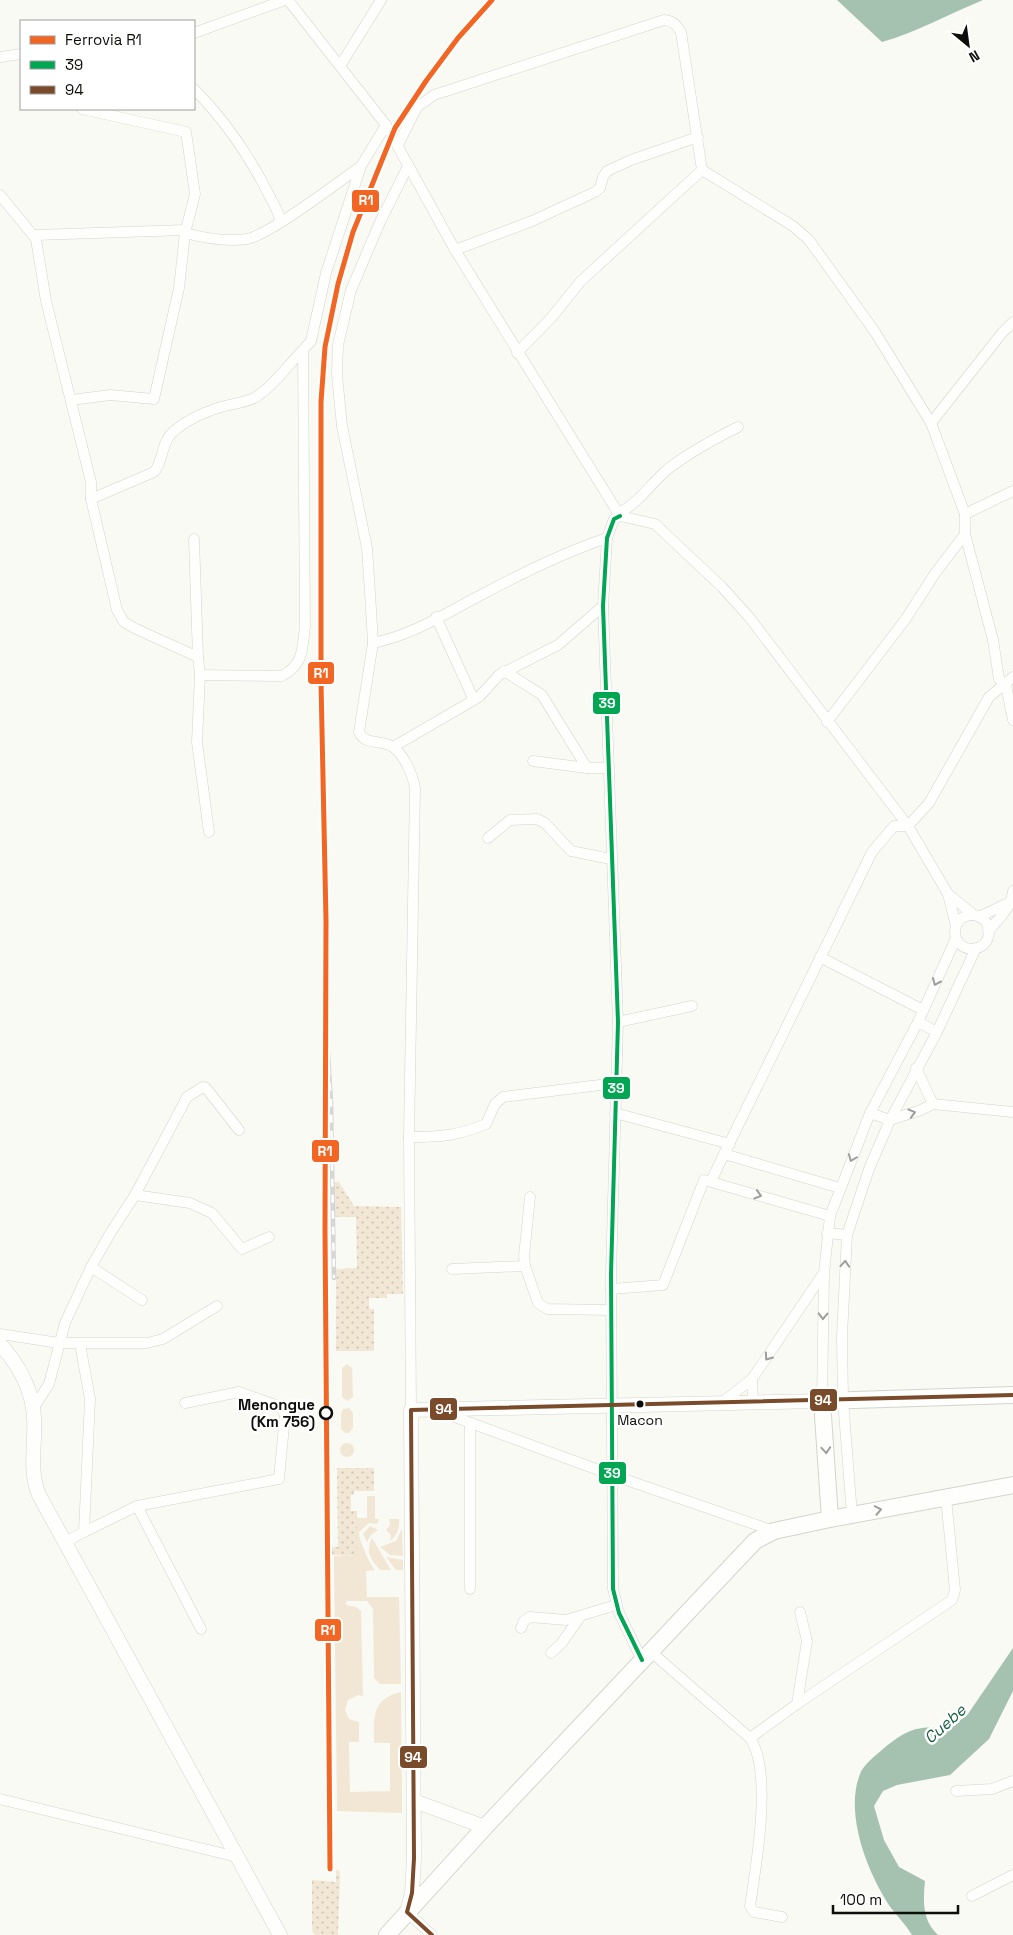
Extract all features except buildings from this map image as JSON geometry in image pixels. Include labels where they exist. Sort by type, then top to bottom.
[{"type":"main road","points":[[0,1344],[21,1373],[33,1409],[33,1478],[39,1495],[280,1935]]},
{"type":"main road","points":[[407,1912],[412,1893],[414,1801],[411,1410],[720,1404],[1013,1395]]},
{"type":"main road","points":[[822,1401],[830,1519]]},
{"type":"main road","points":[[387,1935],[485,1827],[748,1546],[774,1531],[1013,1485]]},
{"type":"main road","points":[[414,1801],[485,1827]]},
{"type":"street","points":[[195,33],[286,0],[386,125],[455,250],[619,514],[655,524],[702,568],[749,617],[908,826],[948,894],[956,926],[956,938],[924,1010],[870,1112],[830,1216],[824,1273],[822,1401]]},
{"type":"street","points":[[340,66],[381,0]]},
{"type":"street","points":[[398,145],[417,107],[434,95],[664,20],[672,21],[681,32],[702,170]]},
{"type":"street","points":[[0,56],[20,54]]},
{"type":"street","points":[[195,90],[230,130],[245,151],[271,199],[280,222]]},
{"type":"street","points":[[71,400],[110,395],[154,399],[180,288],[186,233],[195,194],[186,132],[87,110]]},
{"type":"street","points":[[91,498],[154,472],[160,464],[160,456],[171,433],[198,416],[219,408],[241,403],[260,394],[311,341],[326,273],[362,166],[386,125]]},
{"type":"street","points":[[455,250],[532,221],[595,192],[600,188],[603,177],[608,171],[631,160],[660,152],[698,137]]},
{"type":"street","points":[[36,239],[36,235],[186,230],[186,233],[206,238],[248,240],[280,222],[362,166]]},
{"type":"street","points":[[408,166],[380,222],[351,290],[338,345],[337,374],[342,426],[367,548],[373,643],[359,732],[365,740],[393,747],[407,766],[414,788],[410,1137],[411,1410]]},
{"type":"street","points":[[518,353],[551,318],[581,281],[702,170]]},
{"type":"street","points":[[702,170],[793,226],[809,240],[875,332],[931,423],[965,514],[965,534],[993,640],[999,679],[1009,681]]},
{"type":"street","points":[[0,195],[36,239],[46,301],[91,482],[91,498],[120,617],[134,628],[198,657]]},
{"type":"street","points":[[931,423],[1002,333],[1013,322]]},
{"type":"street","points":[[200,675],[282,676],[293,670],[298,664],[305,627],[303,350]]},
{"type":"street","points":[[738,427],[684,457],[666,470],[630,506],[614,519],[607,538],[603,606],[611,859],[616,924],[618,1022],[611,1289],[610,1405],[613,1589],[616,1605],[646,1656],[750,1738],[759,1757],[761,1830],[750,1906],[754,1912],[782,1917]]},
{"type":"street","points":[[965,514],[1013,491]]},
{"type":"street","points":[[827,722],[905,620],[936,572],[965,534]]},
{"type":"street","points":[[373,643],[394,639],[420,629],[436,617],[530,568],[563,553],[607,538]]},
{"type":"street","points":[[194,539],[200,675],[197,742],[209,832]]},
{"type":"street","points":[[393,747],[474,698],[479,697],[495,677],[558,645],[603,606]]},
{"type":"street","points":[[436,617],[474,698]]},
{"type":"street","points":[[504,672],[542,695],[587,768]]},
{"type":"street","points":[[1009,681],[1013,720]]},
{"type":"street","points":[[711,1181],[872,852],[894,826],[908,826],[930,803],[989,697],[1009,681]]},
{"type":"street","points":[[533,761],[587,768],[609,768]]},
{"type":"street","points":[[488,838],[510,820],[537,819],[545,823],[572,852],[611,859]]},
{"type":"street","points":[[948,894],[984,920],[988,930]]},
{"type":"street","points":[[956,926],[963,918],[976,916],[1012,896]]},
{"type":"street","points":[[852,1515],[843,1400],[842,1336],[847,1235],[869,1169],[890,1120],[916,1068],[937,1032],[976,948],[985,941],[988,930],[1006,912],[1012,896]]},
{"type":"street","points":[[956,938],[964,947],[976,948]]},
{"type":"street","points":[[820,957],[924,1010]]},
{"type":"street","points":[[618,1022],[692,1006]]},
{"type":"street","points":[[918,1022],[937,1032]]},
{"type":"street","points":[[916,1068],[933,1104]]},
{"type":"street","points":[[410,1137],[451,1136],[486,1124],[495,1104],[503,1097],[616,1083]]},
{"type":"street","points":[[33,1409],[49,1384],[65,1323],[92,1267],[111,1232],[135,1195],[185,1101],[191,1094],[206,1088],[239,1130]]},
{"type":"street","points":[[870,1112],[890,1120],[933,1104],[1013,1112]]},
{"type":"street","points":[[615,1113],[730,1144]]},
{"type":"street","points":[[724,1154],[840,1188]]},
{"type":"street","points":[[611,1289],[663,1285],[704,1180],[830,1216]]},
{"type":"street","points":[[135,1195],[190,1203],[212,1213],[242,1249],[268,1237]]},
{"type":"street","points":[[530,1196],[524,1256],[525,1266],[542,1308],[611,1310]]},
{"type":"street","points":[[827,1233],[847,1235]]},
{"type":"street","points":[[452,1269],[525,1266]]},
{"type":"street","points":[[92,1267],[142,1300]]},
{"type":"street","points":[[720,1404],[752,1379],[824,1273]]},
{"type":"street","points":[[0,1334],[59,1344],[156,1342],[218,1306]]},
{"type":"street","points":[[80,1344],[90,1399],[84,1532]]},
{"type":"street","points":[[752,1379],[753,1403]]},
{"type":"street","points":[[65,1542],[137,1506],[276,1482],[281,1476],[285,1415],[281,1407],[235,1392],[184,1403]]},
{"type":"street","points":[[435,1409],[612,1475],[774,1531]]},
{"type":"street","points":[[470,1423],[470,1589]]},
{"type":"street","points":[[828,1479],[848,1477]]},
{"type":"street","points":[[750,1738],[952,1600],[955,1590],[946,1498]]},
{"type":"street","points":[[137,1506],[201,1629]]},
{"type":"street","points":[[521,1628],[524,1621],[530,1617],[563,1620],[580,1617],[616,1605]]},
{"type":"street","points":[[798,1704],[807,1641],[800,1612]]},
{"type":"street","points":[[551,1653],[561,1644],[580,1617]]},
{"type":"street","points":[[956,1791],[992,1789],[1013,1781]]},
{"type":"street","points":[[0,1799],[237,1857]]},
{"type":"street","points":[[972,1896],[1013,1875]]},
{"type":"street","points":[[407,1912],[432,1935]]},
{"type":"shaded area","points":[[837,0],[983,0],[920,28],[882,42]]},
{"type":"shaded area","points":[[334,1182],[339,1182],[354,1206],[401,1207],[403,1294],[387,1294],[387,1298],[369,1298],[369,1309],[374,1309],[374,1351],[336,1351],[336,1269],[357,1268],[356,1217],[335,1217]]},
{"type":"shaded area","points":[[347,1364],[352,1368],[353,1397],[347,1401],[342,1397],[342,1368]]},
{"type":"shaded area","points":[[349,1408],[353,1413],[353,1428],[349,1433],[345,1433],[341,1429],[341,1414],[343,1409]]},
{"type":"shaded area","points":[[347,1443],[352,1445],[354,1450],[352,1455],[347,1457],[342,1455],[340,1450],[342,1445]]},
{"type":"shaded area","points":[[337,1468],[374,1468],[374,1491],[354,1491],[354,1495],[351,1495],[351,1511],[357,1511],[357,1555],[332,1555],[331,1547],[338,1547]]},
{"type":"shaded area","points":[[367,1496],[375,1496],[375,1519],[379,1519],[377,1524],[369,1523],[359,1532],[365,1551],[375,1570],[366,1571],[367,1597],[399,1597],[401,1684],[380,1684],[374,1678],[373,1609],[367,1601],[346,1601],[346,1605],[356,1607],[361,1611],[363,1696],[358,1695],[348,1700],[345,1710],[349,1719],[359,1722],[359,1742],[349,1742],[350,1792],[390,1791],[390,1743],[374,1743],[374,1725],[379,1705],[384,1699],[401,1692],[402,1813],[337,1811],[334,1556],[357,1555],[357,1518],[367,1518]]},
{"type":"shaded area","points":[[389,1519],[399,1519],[398,1531],[390,1541],[391,1535],[386,1530],[390,1525]]},
{"type":"shaded area","points":[[370,1526],[378,1530],[371,1535],[367,1542],[363,1534]]},
{"type":"shaded area","points":[[402,1529],[403,1556],[390,1555],[380,1547],[396,1541]]},
{"type":"shaded area","points":[[372,1538],[391,1570],[380,1570],[372,1559],[369,1548]]},
{"type":"shaded area","points":[[386,1557],[403,1560],[403,1570],[396,1570]]},
{"type":"shaded area","points":[[1013,1648],[1013,1691],[989,1739],[950,1775],[897,1785],[883,1791],[874,1806],[884,1840],[899,1867],[925,1881],[924,1903],[926,1917],[938,1935],[912,1935],[882,1894],[861,1843],[855,1807],[856,1790],[860,1774],[873,1757],[906,1733],[921,1728],[949,1729],[968,1714]]},
{"type":"shaded area","points":[[336,1870],[340,1871],[338,1935],[315,1935],[312,1930],[312,1880],[336,1882]]},
{"type":"railway","points":[[325,1003],[331,1103],[334,1278]]},
{"type":"rail line","name":"R1","points":[[330,1869],[325,1229],[326,920],[321,682],[321,402],[325,347],[338,284],[353,232],[395,128],[426,81],[458,38],[492,0]]},
{"type":"transit line","name":"39","points":[[620,516],[614,519],[607,538],[603,606],[618,1022],[611,1274],[613,1589],[619,1613],[642,1660]]},
{"type":"transit line","name":"94","points":[[432,1935],[407,1912],[412,1893],[414,1858],[411,1410],[1013,1395]]},
{"type":"place","name":"Macon","points":[[640,1404]]},
{"type":"place","name":"Menongue (Km 756)","points":[[326,1413]]},
{"type":"water label","name":"Cuebe","points":[[945,1724]]}]
